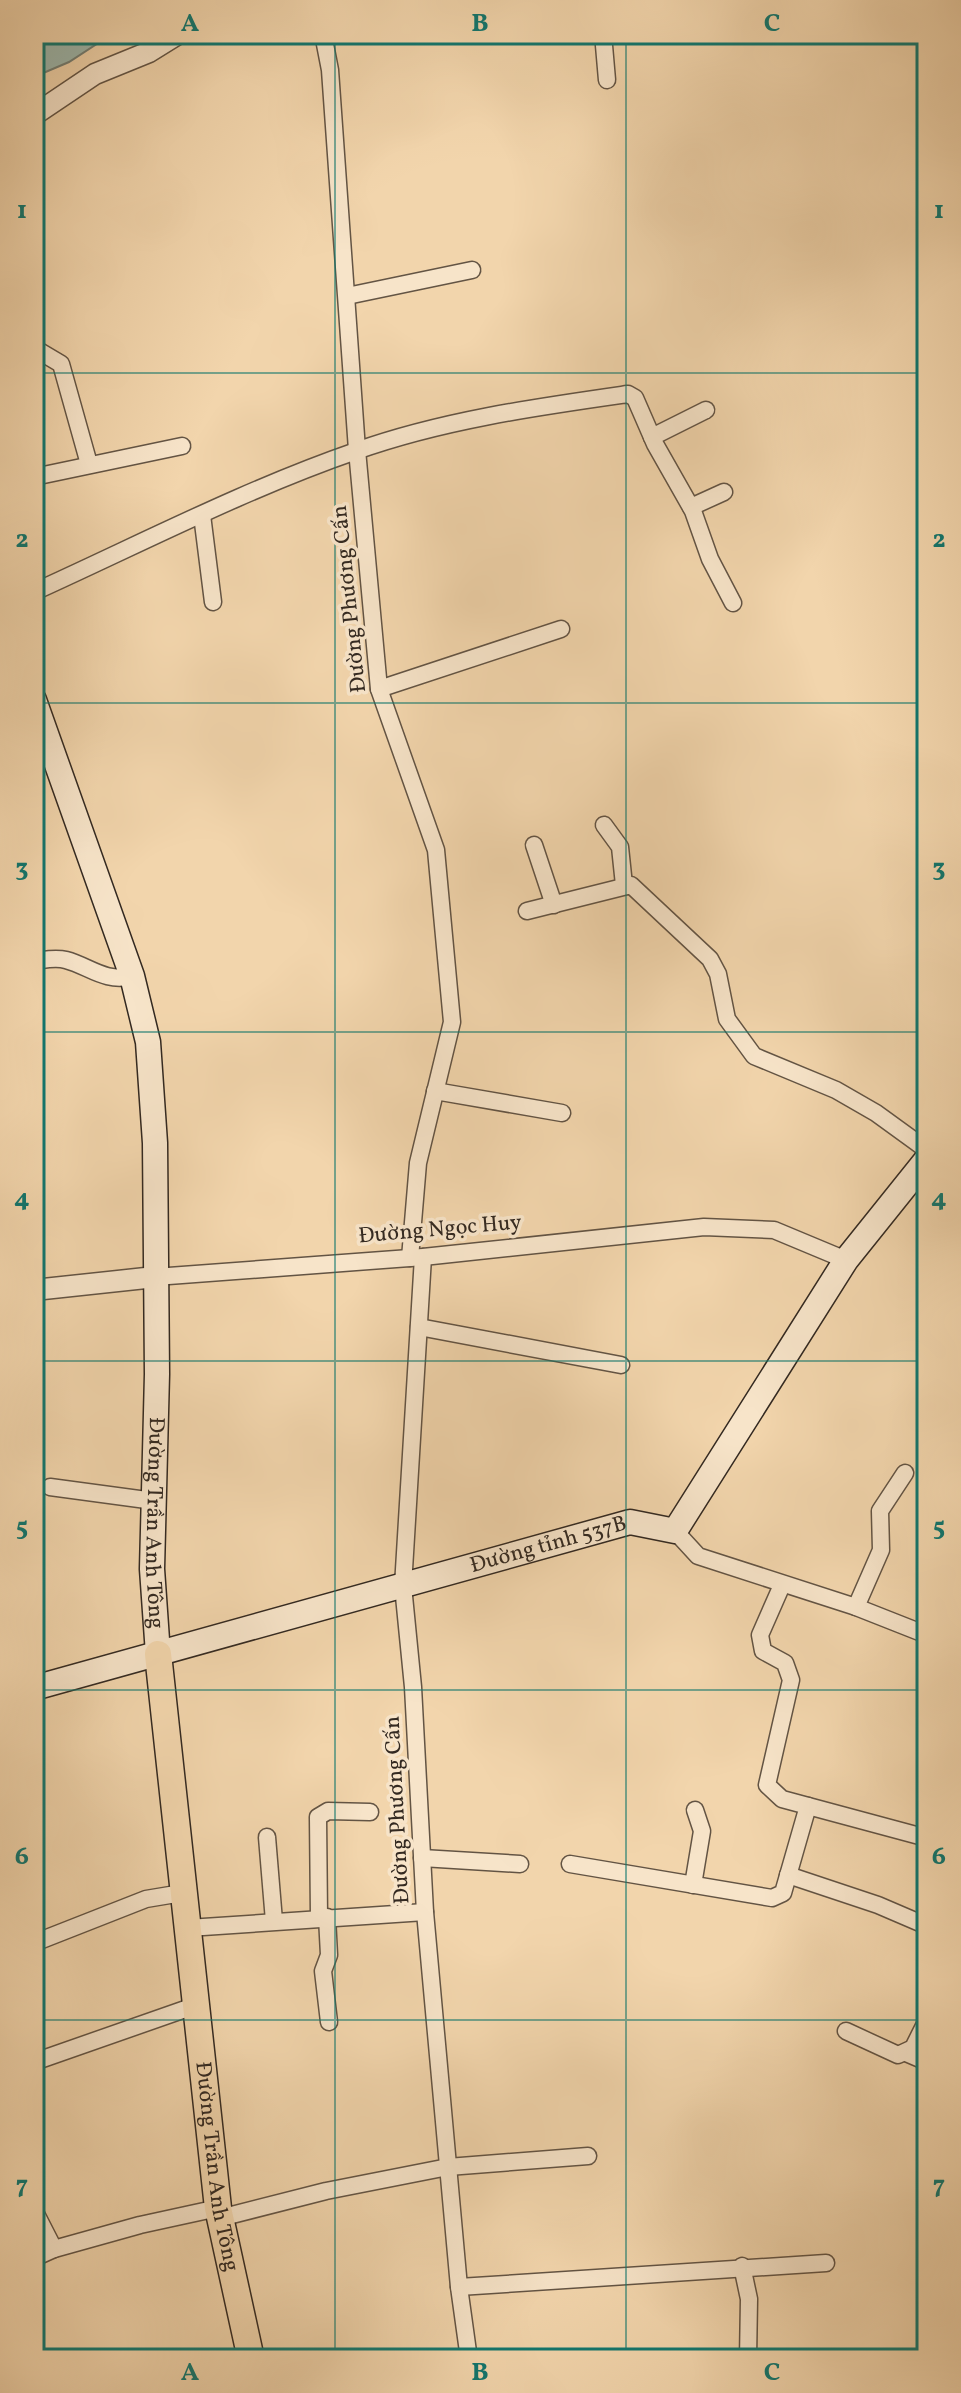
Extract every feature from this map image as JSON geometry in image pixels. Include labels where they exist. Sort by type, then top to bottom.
[{"type":"main road","name":"Đường Trần Anh Tông","points":[[34,700],[132,976],[148,1042],[153,1087],[155,1277],[152,1569],[158,1654],[219,2213],[251,2359]]},
{"type":"main road","points":[[675,1531],[846,1260],[922,1172]]},
{"type":"main road","name":"Đường tỉnh 537B","points":[[34,1688],[630,1522],[675,1531]]},
{"type":"street","points":[[34,115],[95,74],[149,52],[178,34]]},
{"type":"street","name":"Đường Phương Cấn","points":[[323,34],[330,70],[357,450],[379,689],[436,850],[452,1022],[418,1163],[416,1257],[419,1327],[403,1586],[413,1687],[425,1912],[459,2287],[469,2359]]},
{"type":"street","points":[[603,34],[607,80]]},
{"type":"street","points":[[347,296],[472,270]]},
{"type":"street","points":[[34,348],[61,364],[89,464]]},
{"type":"street","points":[[34,592],[202,515],[357,450],[506,412],[628,394],[635,398],[652,437],[691,507],[710,559],[733,603]]},
{"type":"street","points":[[652,437],[706,410]]},
{"type":"street","points":[[34,477],[182,446]]},
{"type":"street","points":[[691,507],[724,492]]},
{"type":"street","points":[[202,515],[213,602]]},
{"type":"street","points":[[379,689],[561,629]]},
{"type":"street","points":[[604,825],[620,847],[624,885]]},
{"type":"street","points":[[534,845],[554,905]]},
{"type":"street","points":[[527,911],[631,885],[710,959],[718,974],[727,1019],[754,1056],[836,1090],[876,1113],[927,1150]]},
{"type":"street","points":[[34,961],[64,959],[96,975],[122,979],[132,976]]},
{"type":"street","points":[[435,1091],[562,1113]]},
{"type":"street","name":"Đường Ngọc Huy","points":[[34,1290],[155,1277],[416,1257],[704,1227],[774,1230],[846,1260]]},
{"type":"street","points":[[419,1327],[621,1365]]},
{"type":"street","points":[[856,1607],[881,1550],[880,1511],[905,1473]]},
{"type":"street","points":[[50,1487],[154,1501]]},
{"type":"street","points":[[675,1531],[698,1556],[856,1607],[927,1635]]},
{"type":"street","points":[[782,1585],[760,1635],[763,1651],[785,1663],[791,1680],[766,1781],[772,1793],[808,1806],[927,1838]]},
{"type":"street","points":[[570,1864],[772,1898],[783,1893],[808,1806]]},
{"type":"street","points":[[693,1885],[702,1831],[695,1810]]},
{"type":"street","points":[[329,2022],[323,1971],[329,1955],[323,1917],[318,1817],[328,1811],[370,1812]]},
{"type":"street","points":[[267,1837],[274,1921]]},
{"type":"street","points":[[422,1858],[520,1864]]},
{"type":"street","points":[[788,1875],[878,1905],[927,1926]]},
{"type":"street","points":[[34,1943],[137,1902],[182,1893]]},
{"type":"street","points":[[188,1928],[425,1912]]},
{"type":"street","points":[[34,2062],[194,2006]]},
{"type":"street","points":[[906,2053],[913,2048],[927,2020]]},
{"type":"street","points":[[846,2031],[892,2054],[906,2053],[927,2062]]},
{"type":"street","points":[[34,2258],[54,2249],[140,2225],[219,2213],[448,2167],[588,2156]]},
{"type":"street","points":[[34,2210],[54,2249]]},
{"type":"street","points":[[459,2287],[742,2266],[826,2263]]},
{"type":"street","points":[[742,2266],[749,2299],[748,2359]]},
{"type":"water","points":[[34,34],[112,34],[69,62],[34,77]]}]
